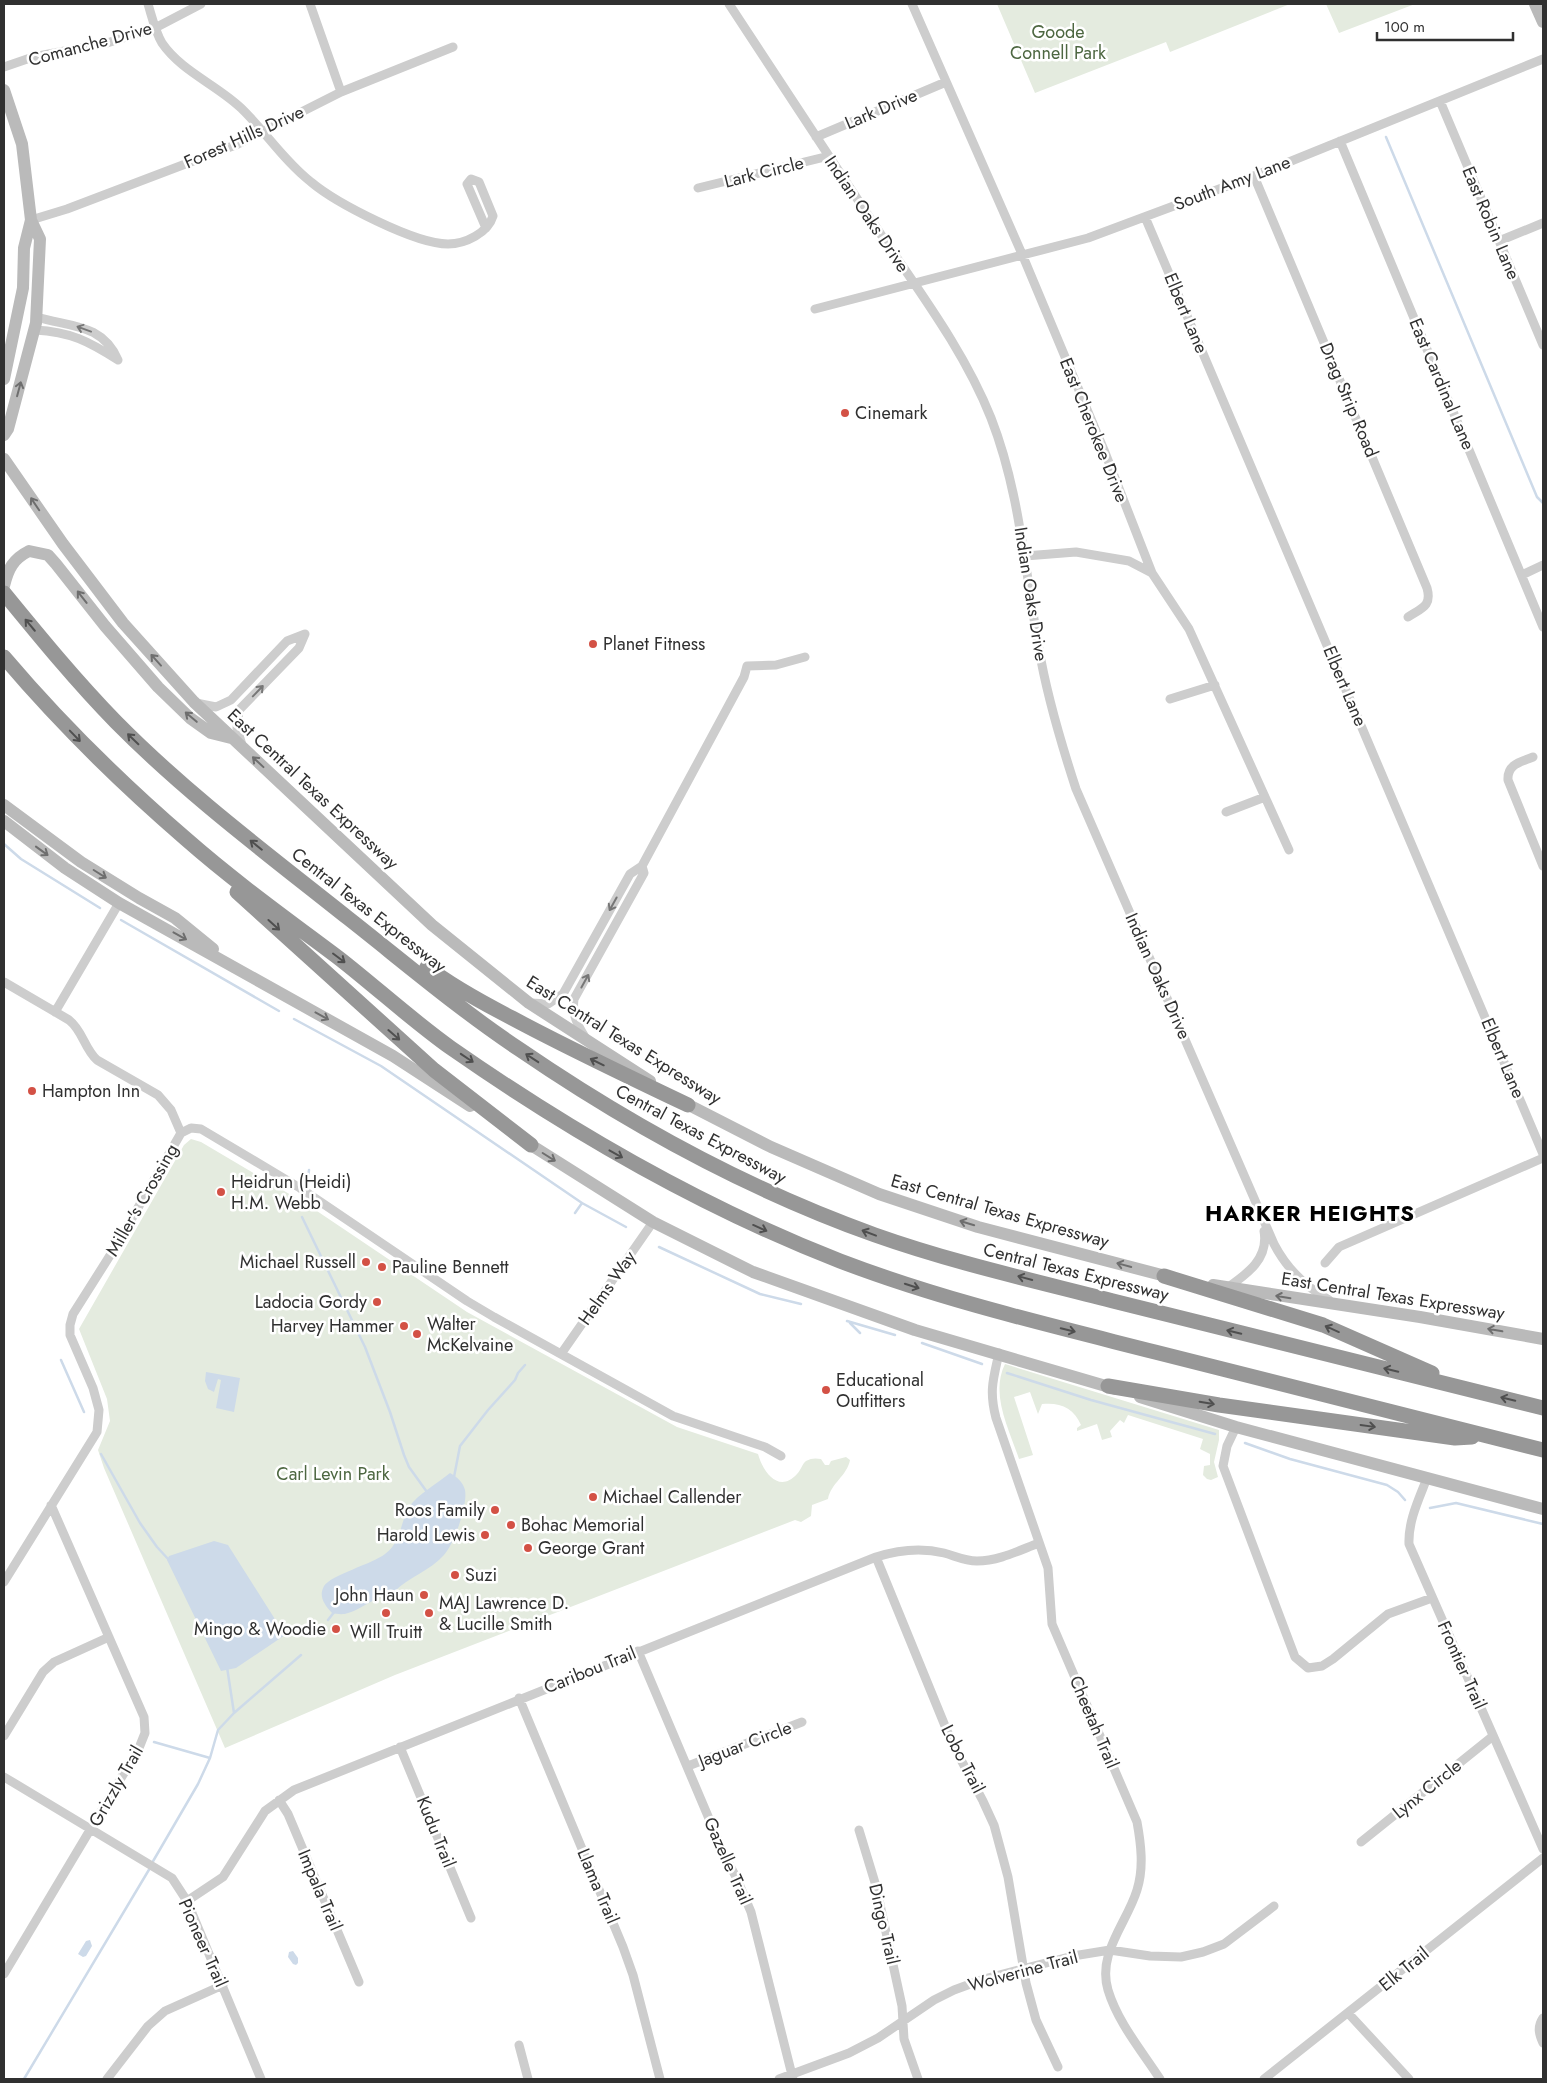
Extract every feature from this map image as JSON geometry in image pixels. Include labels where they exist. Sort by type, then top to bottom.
[{"type":"highway","name":"Central Texas Expressway","points":[[4,593],[57,657],[115,721],[201,801],[515,1047],[638,1125],[727,1172],[791,1202],[876,1236],[940,1256],[1543,1408]]},
{"type":"highway","points":[[4,657],[41,700],[118,779],[190,842],[382,991],[447,1045],[547,1113],[603,1147],[724,1212],[841,1261],[934,1293],[1037,1322],[1543,1450]]},
{"type":"highway","points":[[190,842],[201,860],[441,1076],[532,1145]]},
{"type":"highway","points":[[294,875],[316,882],[441,978],[483,1003],[559,1044],[688,1105]]},
{"type":"highway","points":[[1164,1276],[1323,1325],[1473,1390]]},
{"type":"highway","points":[[1108,1386],[1218,1405],[1455,1438],[1489,1436]]},
{"type":"main road","points":[[1535,4],[1543,22]]},
{"type":"main road","points":[[4,90],[22,144],[31,220],[40,239],[36,324],[8,429],[4,435]]},
{"type":"main road","points":[[4,379],[23,288],[24,248],[31,220]]},
{"type":"main road","points":[[24,260],[27,286],[25,325],[28,328],[36,324]]},
{"type":"main road","points":[[4,360],[12,348]]},
{"type":"main road","name":"East Central Texas Expressway","points":[[4,459],[63,544],[123,623],[194,702],[233,739],[432,925],[529,1004],[688,1105],[771,1147],[879,1194],[978,1227],[1164,1276],[1227,1288],[1420,1317],[1543,1338]]},
{"type":"main road","points":[[4,586],[8,568],[20,556],[30,551],[48,555],[105,626],[158,687],[190,718],[211,733],[233,739]]},
{"type":"main road","points":[[4,805],[81,862],[138,898],[175,918],[200,937],[229,964]]},
{"type":"main road","points":[[4,821],[58,863],[120,903],[393,1056],[653,1222],[753,1272],[915,1330],[999,1353],[1236,1427],[1543,1509]]},
{"type":"street","points":[[148,4],[155,28],[162,43],[175,57],[241,108],[309,181],[330,198],[370,218],[424,239],[447,244],[464,241],[486,228],[494,216],[479,182],[471,179],[467,184],[486,228]]},
{"type":"street","name":"Comanche Drive","points":[[4,67],[33,57],[107,43],[155,28],[201,4]]},
{"type":"street","points":[[310,4],[341,92]]},
{"type":"street","name":"Indian Oaks Drive","points":[[730,4],[914,283],[966,366],[992,420],[1008,470],[1053,718],[1076,789],[1254,1196],[1263,1221]]},
{"type":"street","name":"East Cherokee Drive","points":[[912,4],[1022,254],[1104,450],[1152,573],[1189,629],[1289,850]]},
{"type":"street","name":"Forest Hills Drive","points":[[31,220],[67,209],[238,144],[341,92],[453,47]]},
{"type":"street","name":"South Amy Lane","points":[[914,283],[1088,238],[1254,176],[1543,59]]},
{"type":"street","name":"Lark Drive","points":[[816,137],[946,82]]},
{"type":"street","name":"East Robin Lane","points":[[1440,101],[1543,345]]},
{"type":"street","name":"East Cardinal Lane","points":[[1340,141],[1543,627]]},
{"type":"street","name":"Lark Circle","points":[[698,188],[829,156]]},
{"type":"street","name":"Drag Strip Road","points":[[1254,176],[1427,588],[1430,597],[1427,605],[1408,617]]},
{"type":"street","name":"Elbert Lane","points":[[1146,217],[1543,1154]]},
{"type":"street","points":[[1499,241],[1543,223]]},
{"type":"street","points":[[815,309],[914,283]]},
{"type":"street","points":[[36,324],[70,324],[90,331],[112,346],[118,360],[80,338],[51,331],[36,324]]},
{"type":"street","points":[[1025,556],[1076,552],[1129,561],[1152,573]]},
{"type":"street","points":[[1522,575],[1543,566]]},
{"type":"street","points":[[194,702],[216,706],[231,700],[287,641],[305,634],[299,648],[239,710],[237,728],[244,748]]},
{"type":"street","points":[[529,1004],[548,1004],[562,994],[630,874],[642,866],[744,677],[747,666],[776,665],[805,657]]},
{"type":"street","points":[[1170,699],[1214,684]]},
{"type":"street","points":[[1533,757],[1511,766],[1508,772],[1508,780],[1543,866]]},
{"type":"street","points":[[1226,812],[1265,797]]},
{"type":"street","points":[[588,1041],[577,1024],[573,1012],[574,999],[644,873],[642,866]]},
{"type":"street","points":[[55,1012],[120,903]]},
{"type":"street","points":[[4,982],[77,1027],[90,1054],[97,1060],[158,1095],[171,1110],[181,1133]]},
{"type":"street","name":"Miller's Crossing","points":[[4,1582],[96,1432],[99,1410],[93,1388],[70,1335],[73,1314],[116,1246],[181,1133],[191,1128],[201,1129],[300,1188],[466,1301],[561,1354],[673,1416],[765,1447],[781,1456]]},
{"type":"street","points":[[1326,1263],[1339,1247],[1543,1158]]},
{"type":"street","points":[[1227,1288],[1252,1270],[1261,1256],[1266,1240],[1263,1221]]},
{"type":"street","points":[[1263,1221],[1282,1260],[1292,1272],[1311,1290],[1340,1306]]},
{"type":"street","name":"Helms Way","points":[[561,1354],[653,1222]]},
{"type":"street","name":"Cheetah Trail","points":[[999,1353],[991,1398],[996,1418],[1048,1568],[1052,1624],[1137,1822],[1140,1838],[1141,1867],[1137,1891],[1110,1950],[1107,1970],[1108,1989],[1118,2014],[1160,2079]]},
{"type":"street","points":[[1236,1427],[1227,1446],[1223,1466],[1295,1657],[1308,1668],[1322,1666],[1388,1614],[1432,1598]]},
{"type":"street","name":"Frontier Trail","points":[[1428,1478],[1413,1517],[1409,1535],[1410,1544],[1543,1849]]},
{"type":"street","name":"Grizzly Trail","points":[[4,1974],[140,1748],[145,1733],[144,1717],[51,1505]]},
{"type":"street","name":"Caribou Trail","points":[[187,1901],[223,1877],[261,1817],[279,1800],[294,1790],[519,1698],[894,1551],[924,1550],[944,1553],[965,1560],[988,1560],[1039,1543]]},
{"type":"street","name":"Lobo Trail","points":[[876,1557],[952,1743],[983,1800],[994,1825],[1008,1877],[1026,1983],[1036,2020],[1058,2068]]},
{"type":"street","points":[[4,1736],[43,1672],[54,1662],[108,1637]]},
{"type":"street","name":"Gazelle Trail","points":[[638,1651],[724,1854],[751,1912],[792,2077]]},
{"type":"street","name":"Llama Trail","points":[[519,1698],[623,1947],[633,1975],[657,2079]]},
{"type":"street","name":"Jaguar Circle","points":[[688,1766],[802,1722]]},
{"type":"street","name":"Lynx Circle","points":[[1361,1842],[1493,1736]]},
{"type":"street","name":"Kudu Trail","points":[[400,1747],[471,1918]]},
{"type":"street","name":"Pioneer Trail","points":[[4,1777],[172,1878],[187,1901],[261,2079]]},
{"type":"street","name":"Impala Trail","points":[[279,1800],[288,1814],[359,1982]]},
{"type":"street","name":"Dingo Trail","points":[[859,1830],[876,1886],[902,2006],[904,2039],[918,2079]]},
{"type":"street","name":"Elk Trail","points":[[1264,2079],[1543,1858]]},
{"type":"street","name":"Wolverine Trail","points":[[778,2079],[792,2077],[849,2053],[878,2038],[934,2000],[984,1979],[1072,1956],[1110,1950],[1150,1956],[1181,1957],[1203,1952],[1224,1944],[1274,1906]]},
{"type":"street","points":[[107,2079],[148,2026],[165,2011],[223,1985]]},
{"type":"street","points":[[1348,2014],[1409,2079]]},
{"type":"street","points":[[1543,2018],[1539,2024],[1539,2035],[1543,2043]]},
{"type":"street","points":[[519,2046],[528,2079]]},
{"type":"green space","name":"Goode Connell Park","points":[[997,4],[1290,4],[1170,52],[1166,42],[1035,93]]},
{"type":"green space","points":[[1326,4],[1415,4],[1339,33]]},
{"type":"green space","name":"Carl Levin Park","points":[[191,1139],[201,1142],[308,1205],[467,1312],[677,1427],[758,1454],[768,1474],[778,1481],[790,1480],[805,1462],[815,1458],[821,1459],[825,1465],[829,1465],[831,1461],[846,1457],[850,1460],[848,1466],[832,1488],[828,1499],[812,1505],[811,1516],[801,1522],[795,1520],[395,1675],[225,1748],[104,1468],[98,1450],[110,1421],[107,1399],[79,1329],[184,1145]]},
{"type":"green space","points":[[1005,1364],[1219,1430],[1219,1440],[1214,1462],[1218,1477],[1211,1480],[1203,1475],[1204,1466],[1210,1465],[1210,1454],[1200,1449],[1203,1439],[1128,1415],[1124,1423],[1120,1420],[1110,1431],[1112,1437],[1102,1440],[1097,1424],[1077,1431],[1077,1428],[1081,1425],[1074,1414],[1066,1407],[1055,1404],[1042,1404],[1038,1414],[1030,1392],[1014,1397],[1033,1455],[1019,1459],[1006,1424],[1000,1399],[999,1387]]},
{"type":"water","points":[[206,1372],[240,1378],[234,1412],[216,1408],[221,1380],[218,1379],[214,1392],[208,1389],[205,1381]]},
{"type":"water","points":[[450,1473],[463,1485],[465,1497],[459,1524],[452,1542],[444,1555],[394,1592],[384,1594],[348,1613],[332,1613],[322,1597],[324,1586],[335,1578],[385,1554],[397,1539],[406,1513],[413,1502]]},
{"type":"water","points":[[214,1541],[228,1545],[285,1635],[236,1668],[221,1671],[167,1560],[169,1556]]},
{"type":"water","points":[[90,1940],[92,1946],[86,1956],[83,1957],[78,1954],[86,1941]]},
{"type":"water","points":[[293,1951],[298,1958],[296,1965],[288,1957],[289,1952]]},
{"type":"waterway","points":[[1386,137],[1537,497],[1543,503]]},
{"type":"waterway","points":[[4,844],[21,859],[100,908]]},
{"type":"waterway","points":[[121,920],[279,1011]]},
{"type":"waterway","points":[[294,1019],[381,1066],[582,1203],[626,1227]]},
{"type":"waterway","points":[[308,1177],[309,1170]]},
{"type":"waterway","points":[[575,1213],[582,1203]]},
{"type":"waterway","points":[[302,1217],[365,1347],[409,1467],[427,1492]]},
{"type":"waterway","points":[[659,1247],[760,1294],[801,1304]]},
{"type":"waterway","points":[[847,1321],[895,1335]]},
{"type":"waterway","points":[[850,1323],[860,1333]]},
{"type":"waterway","points":[[922,1343],[982,1364]]},
{"type":"waterway","points":[[61,1360],[84,1412]]},
{"type":"waterway","points":[[454,1477],[460,1446],[488,1410],[515,1380],[525,1365]]},
{"type":"waterway","points":[[1007,1373],[1091,1400],[1215,1434]]},
{"type":"waterway","points":[[1245,1443],[1290,1459],[1387,1485],[1398,1492],[1405,1500]]},
{"type":"waterway","points":[[101,1454],[140,1523],[169,1560]]},
{"type":"waterway","points":[[1430,1508],[1456,1503],[1543,1524]]},
{"type":"waterway","points":[[328,1620],[335,1611]]},
{"type":"waterway","points":[[152,1863],[198,1784],[210,1758],[218,1730],[234,1713],[301,1655]]},
{"type":"waterway","points":[[227,1667],[234,1713]]},
{"type":"waterway","points":[[154,1742],[210,1758]]},
{"type":"waterway","points":[[24,2079],[150,1868]]},
{"type":"place","name":"Cinemark","points":[[845,413]]},
{"type":"place","name":"Planet Fitness","points":[[593,644]]},
{"type":"place","name":"Hampton Inn","points":[[32,1091]]},
{"type":"place","name":"Heidrun (Heidi) H.M. Webb","points":[[221,1192]]},
{"type":"place","name":"Michael Russell","points":[[366,1262]]},
{"type":"place","name":"Pauline Bennett","points":[[382,1267]]},
{"type":"place","name":"Ladocia Gordy","points":[[377,1302]]},
{"type":"place","name":"Harvey Hammer","points":[[404,1326]]},
{"type":"place","name":"Walter McKelvaine","points":[[417,1334]]},
{"type":"place","name":"Educational Outfitters","points":[[826,1390]]},
{"type":"place","name":"Michael Callender","points":[[593,1497]]},
{"type":"place","name":"Roos Family","points":[[495,1510]]},
{"type":"place","name":"Bohac Memorial","points":[[511,1525]]},
{"type":"place","name":"Harold Lewis","points":[[485,1535]]},
{"type":"place","name":"George Grant","points":[[528,1548]]},
{"type":"place","name":"Suzi","points":[[455,1575]]},
{"type":"place","name":"John Haun","points":[[424,1595]]},
{"type":"place","name":"Will Truitt","points":[[386,1613]]},
{"type":"place","name":"MAJ Lawrence D. & Lucille Smith","points":[[429,1613]]},
{"type":"place","name":"Mingo & Woodie","points":[[336,1629]]},
{"type":"district","name":"HARKER HEIGHTS","points":[[1310,1213]]}]
